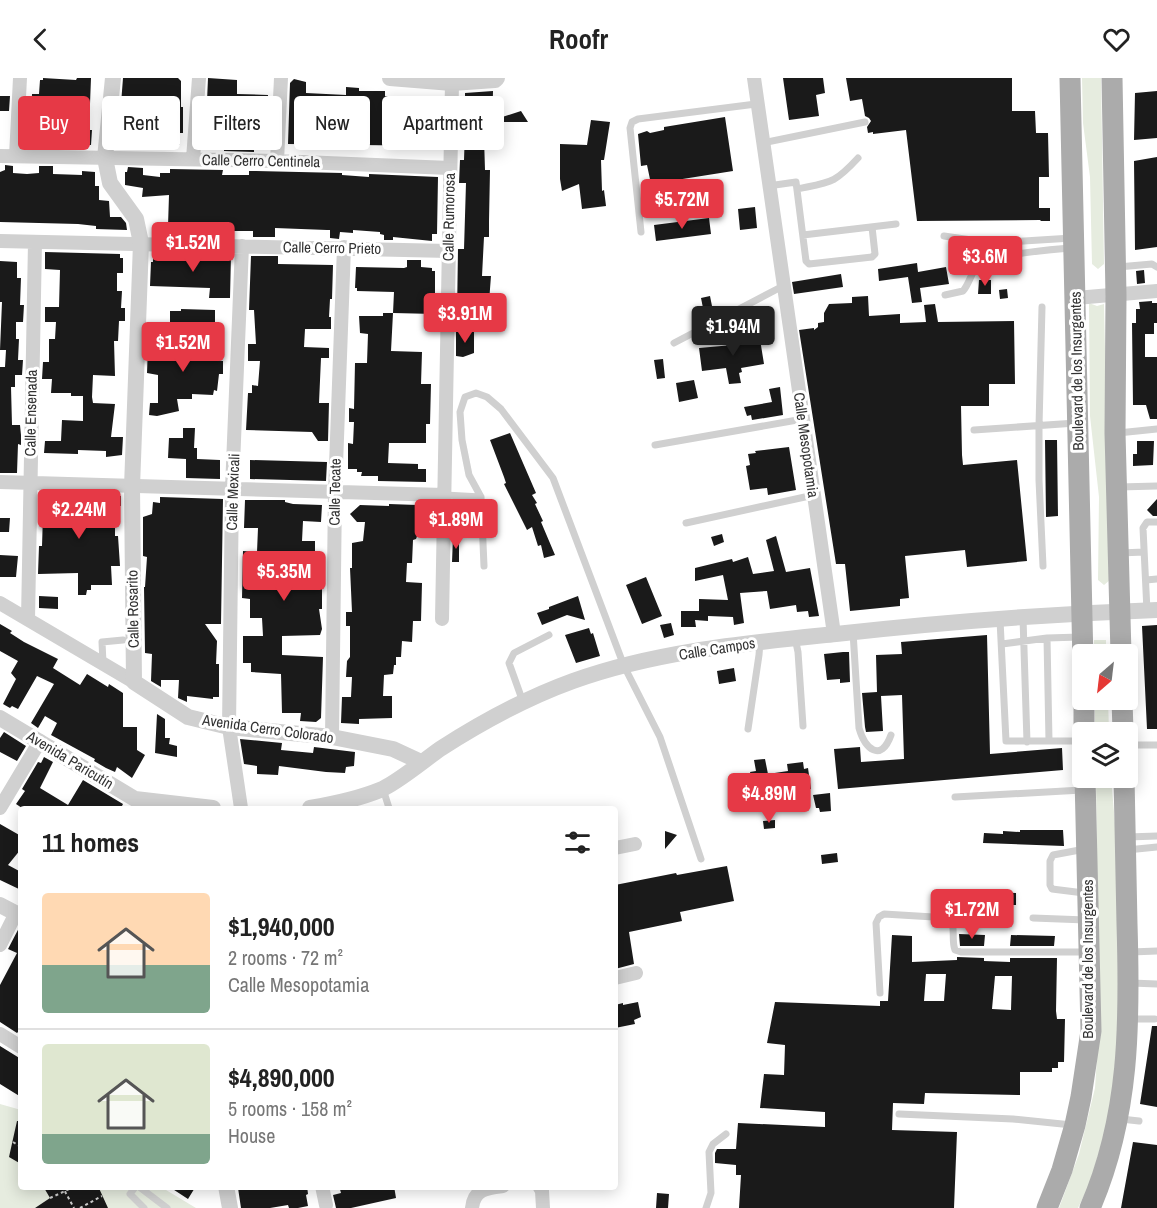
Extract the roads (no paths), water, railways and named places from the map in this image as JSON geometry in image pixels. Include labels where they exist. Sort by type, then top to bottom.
[{"type":"main road","name":"Boulevard de los Insurgentes","points":[[1070,78],[1082,644]]},
{"type":"main road","points":[[1112,78],[1116,268],[1115,433],[1121,644]]},
{"type":"main road","name":"Boulevard de los Insurgentes","points":[[1047,1208],[1062,1170],[1075,1125],[1091,1031],[1085,788]]},
{"type":"main road","points":[[1090,1208],[1129,1120],[1124,788]]},
{"type":"street","points":[[16,156],[20,78]]},
{"type":"street","name":"Calle Rosarito","points":[[113,78],[105,158],[110,183],[136,219],[141,243],[132,487],[134,682]]},
{"type":"street","points":[[193,159],[199,78]]},
{"type":"street","points":[[277,161],[281,78]]},
{"type":"street","points":[[390,78],[452,82],[495,80],[496,78]]},
{"type":"street","name":"Calle Mesopotamia","points":[[754,78],[834,634]]},
{"type":"street","name":"Calle Rumorosa","points":[[442,619],[452,82]]},
{"type":"street","name":"Calle Cerro Centinela","points":[[0,156],[277,161],[450,168]]},
{"type":"street","name":"Calle Cerro Prieto","points":[[0,241],[449,251]]},
{"type":"street","name":"Calle Ensenada","points":[[28,620],[35,242]]},
{"type":"street","name":"Calle Mexicali","points":[[241,806],[229,727],[232,489],[242,246]]},
{"type":"street","name":"Calle Tecate","points":[[332,737],[335,493],[344,247]]},
{"type":"street","points":[[1076,298],[1157,291]]},
{"type":"street","points":[[0,482],[443,495]]},
{"type":"street","name":"Avenida Cerro Colorado","points":[[0,603],[103,663],[188,717],[229,727],[332,737],[393,749],[421,762]]},
{"type":"street","name":"Calle Campos","points":[[320,806],[351,800],[383,789],[470,730],[523,702],[574,681],[624,666],[688,652],[795,638],[1023,617],[1152,611]]},
{"type":"street","name":"Avenida Paricutín","points":[[0,718],[40,741],[133,804],[170,806]]},
{"type":"street","points":[[0,808],[40,741]]},
{"type":"street","points":[[618,847],[635,844]]},
{"type":"street","points":[[0,906],[18,915],[0,945]]},
{"type":"street","points":[[618,977],[636,973]]},
{"type":"street","points":[[0,1034],[18,1045]]},
{"type":"street","points":[[227,1190],[230,1208]]},
{"type":"street","points":[[323,1190],[326,1205]]},
{"type":"street","points":[[472,1208],[474,1198],[482,1190]]},
{"type":"street","points":[[541,1190],[543,1208]]},
{"type":"lane","points":[[641,232],[630,128],[632,122],[638,119],[756,104]]},
{"type":"lane","points":[[762,143],[865,122]]},
{"type":"lane","points":[[797,189],[832,182],[858,158]]},
{"type":"lane","points":[[768,186],[796,182],[806,261],[812,265],[872,257],[875,254],[872,227]]},
{"type":"lane","points":[[803,235],[896,224]]},
{"type":"lane","points":[[944,236],[992,243],[1075,243]]},
{"type":"lane","points":[[945,295],[963,291],[979,264],[1075,243]]},
{"type":"lane","points":[[1116,268],[1152,264],[1157,267]]},
{"type":"lane","points":[[674,344],[783,286]]},
{"type":"lane","points":[[1042,307],[1038,426],[1043,566]]},
{"type":"lane","points":[[484,566],[481,497],[469,475],[462,440],[460,412],[465,397],[476,393],[487,397],[501,409],[553,478],[624,666],[660,737],[701,859]]},
{"type":"lane","points":[[655,445],[802,419]]},
{"type":"lane","points":[[974,430],[1078,423]]},
{"type":"lane","points":[[1115,433],[1157,429]]},
{"type":"lane","points":[[1117,488],[1157,486]]},
{"type":"lane","points":[[443,495],[481,497]]},
{"type":"lane","points":[[686,523],[814,495]]},
{"type":"lane","points":[[1152,611],[1146,580],[1143,528],[1147,522],[1157,522]]},
{"type":"lane","points":[[1119,553],[1144,552]]},
{"type":"lane","points":[[1146,580],[1157,579]]},
{"type":"lane","points":[[1023,617],[1027,742]]},
{"type":"lane","points":[[1000,619],[1004,737],[1006,741],[1072,741]]},
{"type":"lane","points":[[853,632],[859,728],[863,740],[868,748],[875,751],[883,749],[891,735]]},
{"type":"lane","points":[[523,702],[509,663],[511,657],[514,653],[549,635]]},
{"type":"lane","points":[[1002,644],[1047,638],[1082,637]]},
{"type":"lane","points":[[795,638],[803,726]]},
{"type":"lane","points":[[1047,638],[1049,741]]},
{"type":"lane","points":[[103,663],[102,642],[123,640]]},
{"type":"lane","points":[[748,729],[760,642]]},
{"type":"lane","points":[[1138,745],[1157,745]]},
{"type":"lane","points":[[955,797],[1072,784]]},
{"type":"lane","points":[[383,789],[388,806]]},
{"type":"lane","points":[[1126,844],[1157,836]]},
{"type":"lane","points":[[1126,844],[1157,847]]},
{"type":"lane","points":[[1087,849],[1050,857],[1050,885],[1056,890],[1088,893]]},
{"type":"lane","points":[[880,993],[876,923],[884,914],[950,918],[953,945],[955,950],[961,952],[1089,952]]},
{"type":"lane","points":[[1033,918],[1089,921]]},
{"type":"lane","points":[[1128,952],[1157,951]]},
{"type":"lane","points":[[1128,983],[1157,984]]},
{"type":"lane","points":[[1129,1019],[1155,1019]]},
{"type":"lane","points":[[899,1114],[1013,1119],[1075,1125]]},
{"type":"lane","points":[[706,1208],[711,1192],[710,1152],[713,1144],[726,1134]]},
{"type":"lane","points":[[134,1190],[130,1194],[144,1208]]},
{"type":"lane","points":[[142,1190],[167,1208]]}]
